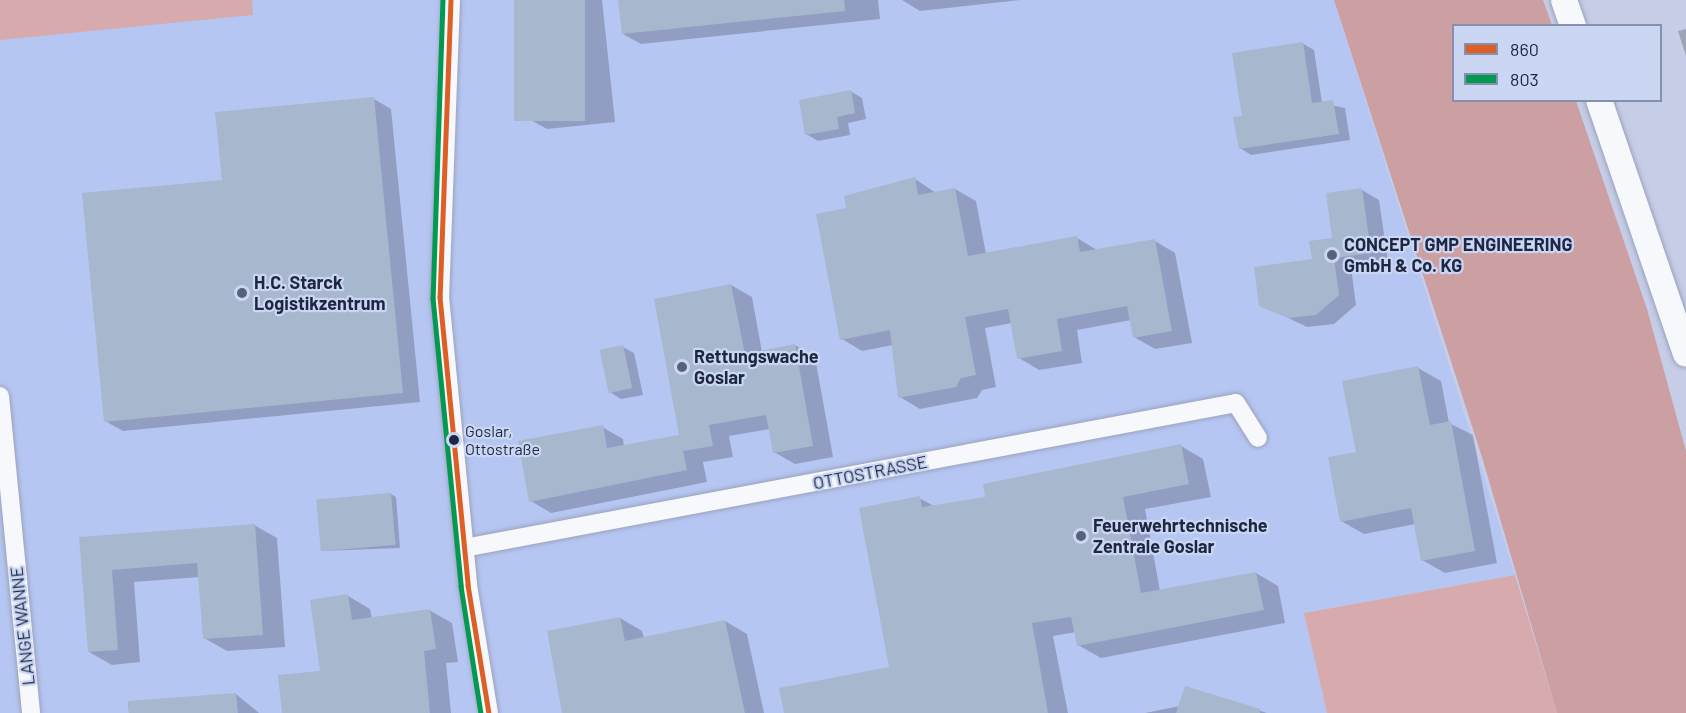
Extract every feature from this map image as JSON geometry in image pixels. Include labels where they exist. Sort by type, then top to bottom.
[{"type":"street","points":[[451,0],[440,297],[464,548],[489,713]]},
{"type":"street","points":[[1564,0],[1572,24]]},
{"type":"street","points":[[1600,102],[1686,354]]},
{"type":"street","name":"LANGE WANNE","points":[[0,396],[31,713]]},
{"type":"street","name":"OTTOSTRASSE","points":[[464,548],[1236,403],[1258,438]]},
{"type":"shaded area","points":[[0,0],[1334,0],[1515,575],[1304,613],[1327,713],[0,713]]},
{"type":"shaded area","points":[[0,0],[252,0],[253,15],[0,40]]},
{"type":"shaded area","points":[[1334,0],[1543,0],[1552,24],[1452,24],[1452,102],[1576,102],[1647,309],[1686,451],[1686,713],[1557,713],[1482,457]]},
{"type":"shaded area","points":[[1515,575],[1557,713],[1327,713],[1304,613]]},
{"type":"building","points":[[514,0],[585,0],[585,121],[514,121]]},
{"type":"building","points":[[618,0],[844,0],[845,11],[622,34]]},
{"type":"building","points":[[1303,42],[1312,103],[1333,100],[1339,134],[1239,149],[1233,117],[1242,116],[1232,53]]},
{"type":"building","points":[[851,90],[855,113],[837,117],[839,129],[805,135],[799,100]]},
{"type":"building","name":"H.C. Starck Logistikzentrum","points":[[374,97],[403,393],[104,422],[82,193],[222,180],[215,112]]},
{"type":"building","points":[[915,177],[918,195],[955,188],[968,256],[1077,236],[1080,252],[1155,239],[1172,331],[1133,338],[1127,306],[1057,319],[1062,351],[1017,359],[1008,309],[965,317],[976,375],[961,378],[956,387],[898,398],[890,330],[840,340],[816,214],[846,208],[844,196]]},
{"type":"building","name":"CONCEPT GMP ENGINEERING GmbH & Co. KG","points":[[1362,188],[1371,253],[1334,258],[1339,295],[1316,315],[1288,318],[1259,306],[1254,267],[1312,259],[1309,241],[1332,238],[1326,193]]},
{"type":"building","points":[[731,284],[745,354],[795,344],[813,446],[773,453],[766,415],[709,425],[713,446],[683,451],[687,470],[529,502],[518,441],[603,425],[607,448],[679,435],[654,299]]},
{"type":"building","points":[[623,345],[632,388],[609,393],[600,350]]},
{"type":"building","points":[[1418,366],[1430,425],[1451,421],[1475,551],[1421,561],[1411,508],[1340,522],[1328,457],[1356,452],[1342,381]]},
{"type":"building","points":[[1181,444],[1189,484],[1123,497],[1141,593],[1256,572],[1264,610],[1077,646],[1071,617],[1032,623],[1048,713],[784,713],[779,688],[889,667],[859,508],[920,496],[922,507],[985,497],[983,484]]},
{"type":"building","points":[[391,493],[396,545],[321,551],[316,500]]},
{"type":"building","points":[[255,524],[263,635],[203,639],[197,563],[112,570],[118,650],[88,652],[79,537]]},
{"type":"building","points":[[348,594],[352,620],[430,609],[436,649],[424,651],[430,713],[282,713],[278,675],[320,671],[310,600]]},
{"type":"building","points":[[620,617],[625,641],[725,620],[745,713],[562,713],[547,631]]},
{"type":"building","points":[[1185,686],[1260,709],[1260,713],[1176,713]]},
{"type":"building","points":[[236,693],[238,713],[129,713],[128,701]]},
{"type":"transit line","name":"803","points":[[443,0],[433,298],[461,586],[481,713]]},
{"type":"transit line","name":"860","points":[[451,0],[440,297],[468,585],[489,713]]},
{"type":"place","name":"CONCEPT GMP ENGINEERING GmbH & Co. KG","points":[[1332,255]]},
{"type":"place","name":"H.C. Starck Logistikzentrum","points":[[242,293]]},
{"type":"place","name":"Rettungswache Goslar","points":[[682,367]]},
{"type":"place","name":"Goslar, Ottostraße","points":[[454,440]]},
{"type":"place","name":"Feuerwehrtechnische Zentrale Goslar","points":[[1081,536]]}]
